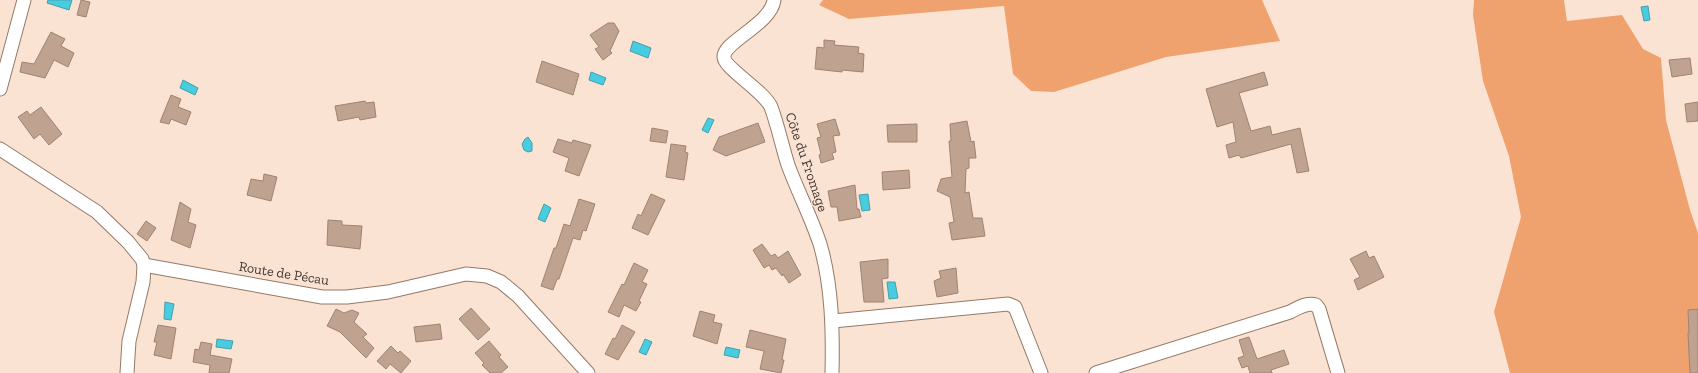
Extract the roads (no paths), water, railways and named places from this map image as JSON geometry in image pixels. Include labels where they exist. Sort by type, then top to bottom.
[{"type":"street","points":[[0,89],[24,0]]},
{"type":"street","name":"Côte du Fromage","points":[[774,0],[774,5],[769,13],[731,45],[723,59],[761,93],[770,106],[788,165],[819,243],[833,321],[832,373]]},
{"type":"street","points":[[0,149],[97,212],[128,242],[142,259],[144,265],[143,282],[129,340],[127,373]]},
{"type":"street","name":"Route de Pécau","points":[[144,265],[322,297],[347,297],[388,292],[466,274],[487,276],[501,282],[518,296],[588,373]]},
{"type":"street","points":[[833,321],[1008,304],[1015,307],[1041,373]]},
{"type":"street","points":[[1096,373],[1290,312],[1306,304],[1314,304],[1319,309],[1338,373]]},
{"type":"water","points":[[48,0],[72,0],[69,10],[47,3]]},
{"type":"water","points":[[1648,6],[1650,20],[1644,21],[1641,7]]},
{"type":"water","points":[[633,41],[651,48],[648,58],[630,51]]},
{"type":"water","points":[[591,72],[606,78],[603,85],[589,80]]},
{"type":"water","points":[[183,80],[198,88],[195,95],[180,88]]},
{"type":"water","points":[[708,118],[714,120],[708,133],[702,130]]},
{"type":"water","points":[[528,137],[532,143],[532,151],[528,152],[524,150],[522,144]]},
{"type":"water","points":[[868,194],[870,210],[862,211],[859,195]]},
{"type":"water","points":[[544,204],[551,208],[545,222],[538,219]]},
{"type":"water","points":[[887,282],[895,282],[898,298],[889,299]]},
{"type":"water","points":[[165,302],[174,304],[171,320],[164,319]]},
{"type":"water","points":[[217,339],[233,341],[231,349],[216,347]]},
{"type":"water","points":[[645,339],[652,342],[646,355],[639,352]]},
{"type":"water","points":[[726,347],[740,350],[738,358],[724,355]]}]
